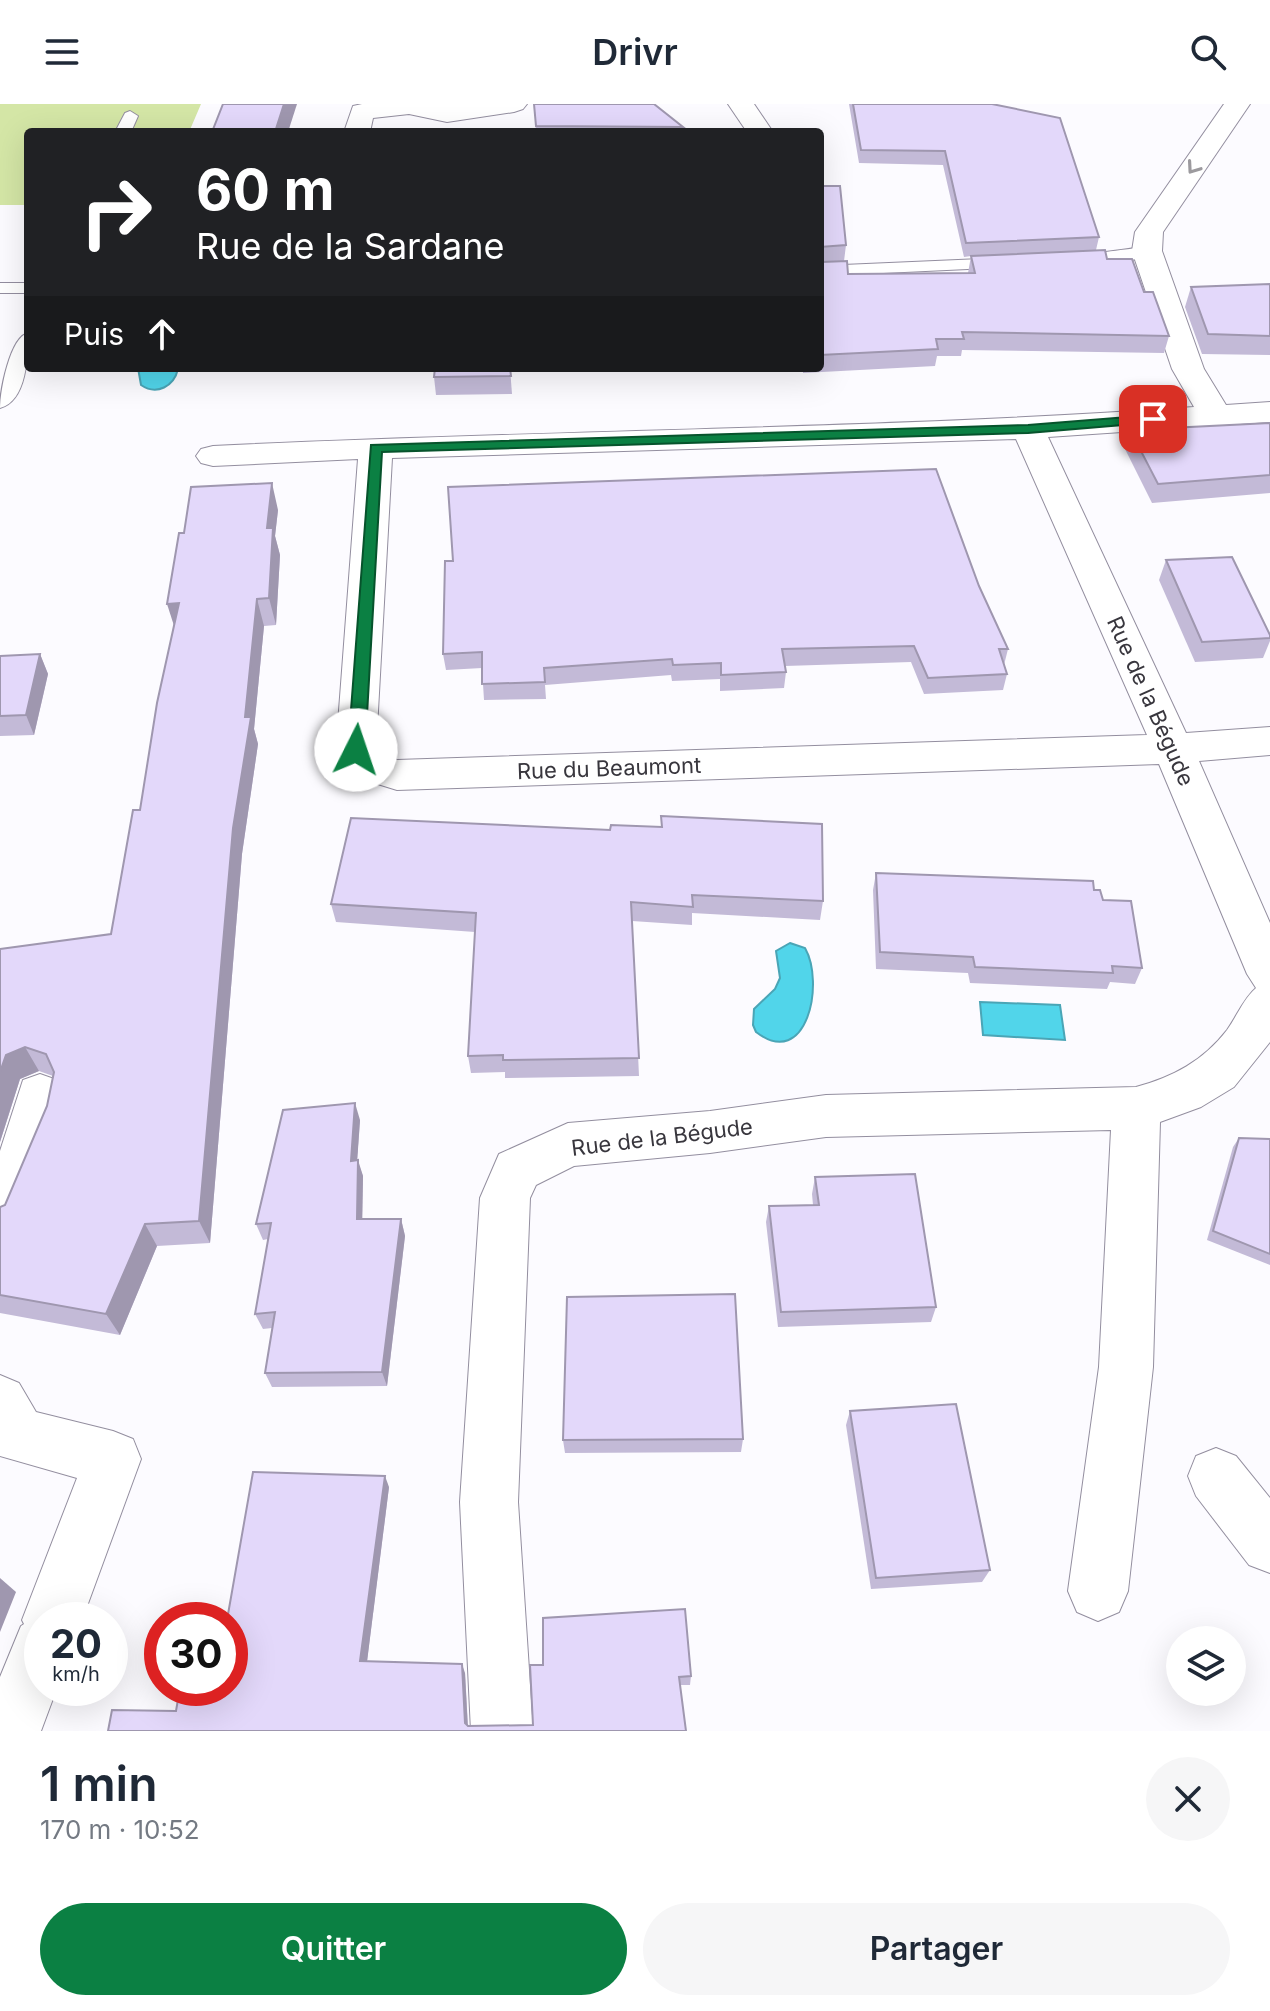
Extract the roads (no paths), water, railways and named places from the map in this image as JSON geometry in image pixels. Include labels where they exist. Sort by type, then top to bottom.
[{"type":"street","points":[[358,128],[362,112],[409,106],[445,123],[514,104]]},
{"type":"street","points":[[741,104],[757,128]]},
{"type":"street","points":[[1215,415],[1188,369],[1147,251],[1149,232],[1237,104]]},
{"type":"street","points":[[213,456],[376,448],[1028,429],[1270,412]]},
{"type":"street","name":"Rue de la Bégude","points":[[1028,429],[1173,749],[1270,974]]},
{"type":"street","name":"Rue du Beaumont","points":[[376,448],[356,750],[369,767],[397,775],[1173,749],[1270,741]]},
{"type":"street","name":"Rue de la Bégude","points":[[502,1731],[490,1487],[505,1198],[517,1170],[568,1145],[710,1132],[826,1116],[1136,1108],[1179,1097],[1216,1076],[1246,1043],[1270,1002]]},
{"type":"street","points":[[0,1210],[34,1128],[40,1095]]},
{"type":"street","points":[[1098,1591],[1126,1367],[1136,1108]]},
{"type":"street","points":[[0,1402],[19,1436],[113,1459],[59,1602]]},
{"type":"street","points":[[1216,1476],[1270,1544]]},
{"type":"street","points":[[10,1731],[24,1694]]},
{"type":"lane","points":[[125,128],[130,116]]},
{"type":"lane","points":[[1055,261],[1118,258],[1147,251]]},
{"type":"lane","points":[[824,271],[1024,262]]},
{"type":"lane","points":[[0,288],[24,288]]},
{"type":"lane","points":[[0,354],[24,346]]},
{"type":"lane","points":[[0,402],[6,396],[24,349]]},
{"type":"water","points":[[139,372],[177,372],[164,388],[153,390],[141,385]]},
{"type":"water","points":[[790,943],[805,948],[811,963],[812,1000],[799,1032],[788,1040],[774,1041],[756,1032],[754,1009],[775,989],[780,978],[776,951]]},
{"type":"water","points":[[980,1002],[1060,1005],[1065,1040],[983,1035]]}]
